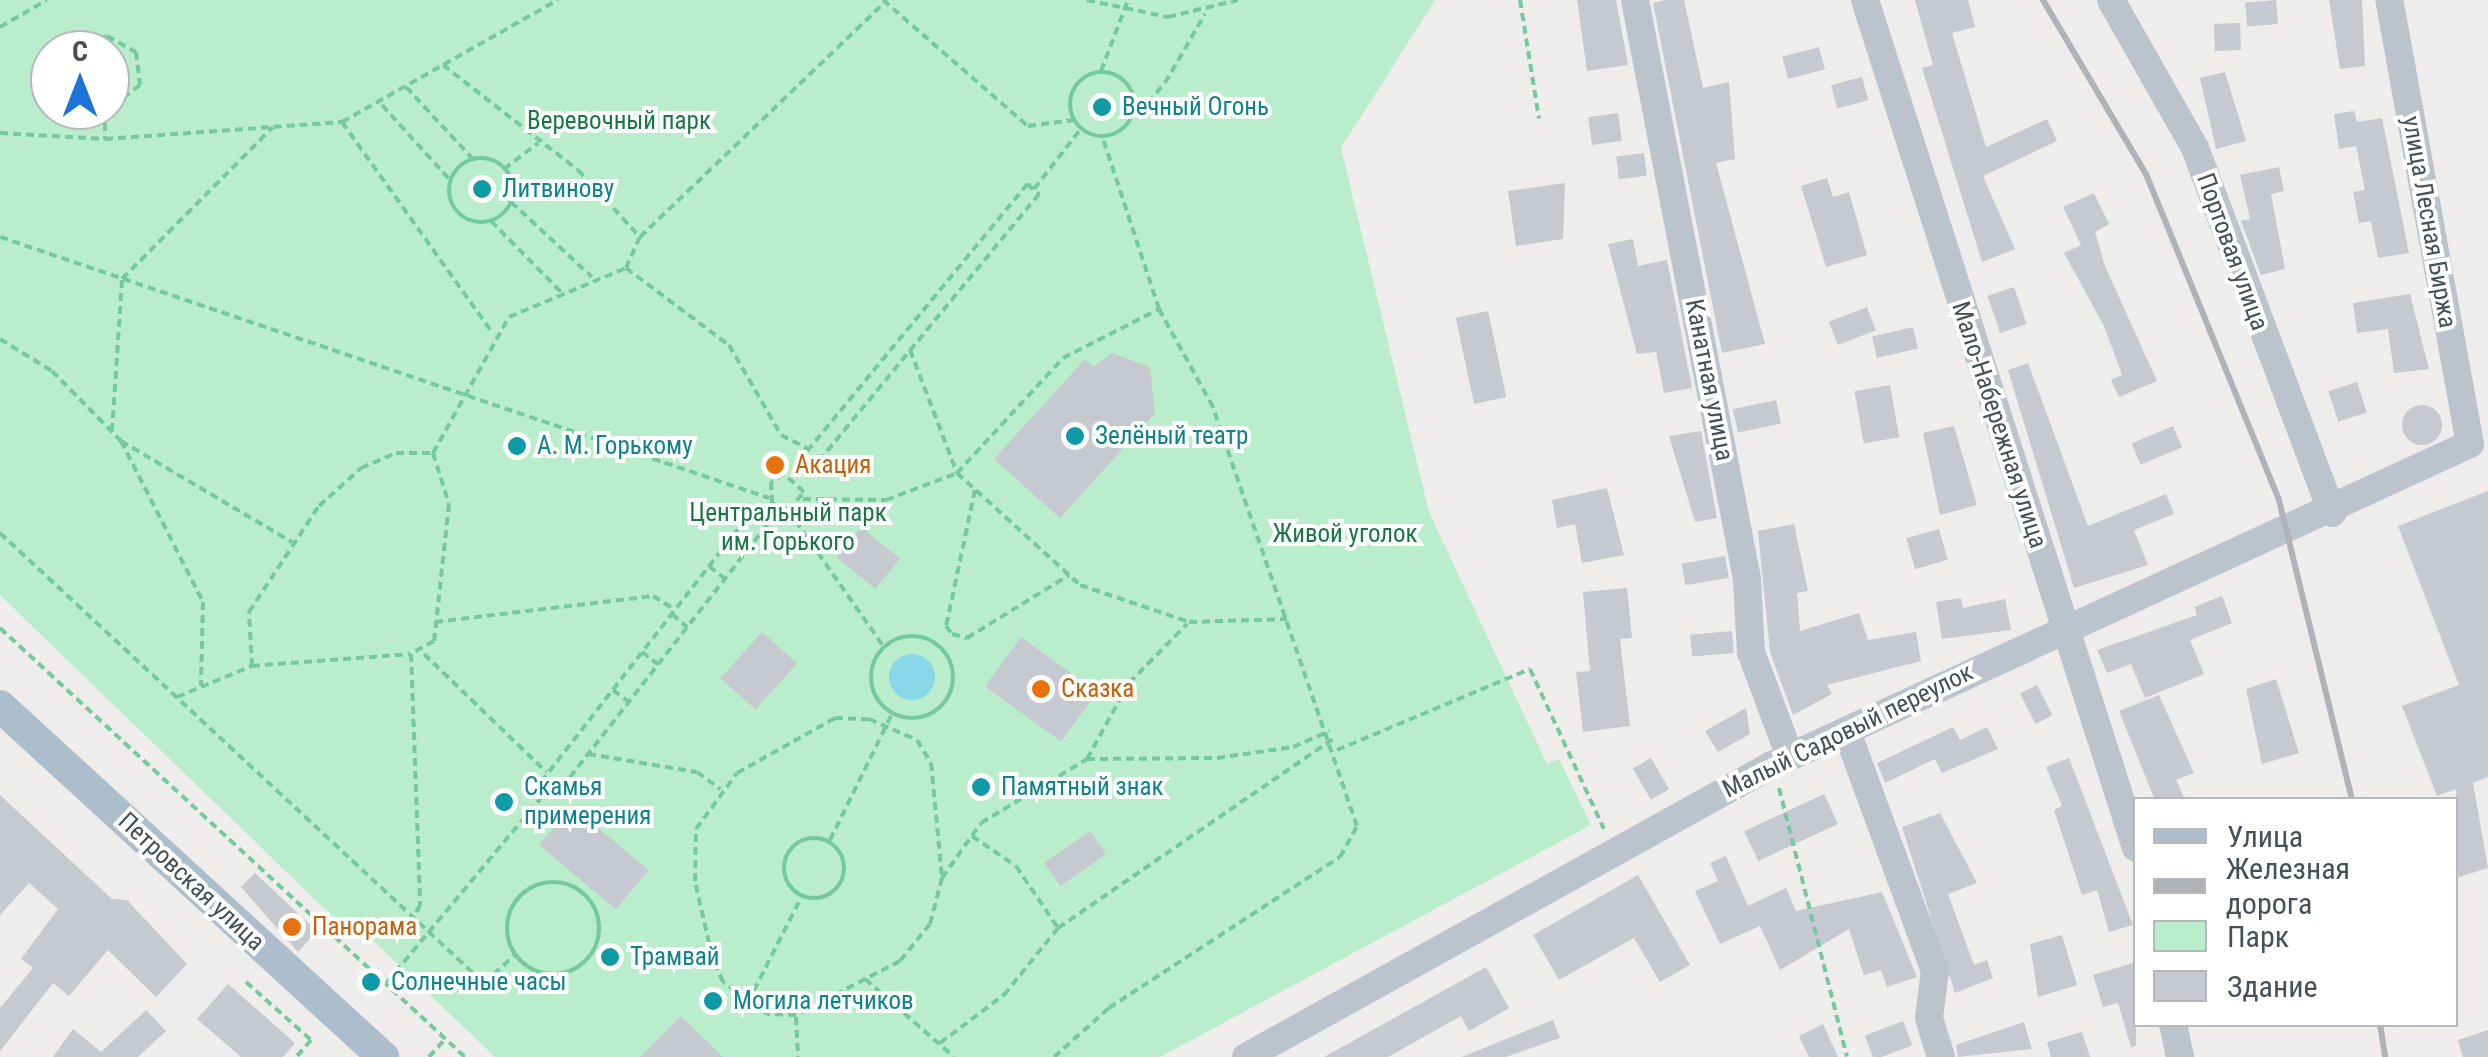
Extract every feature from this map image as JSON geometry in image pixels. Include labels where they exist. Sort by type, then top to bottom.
[{"type":"main road","name":"Петровская улица","points":[[0,706],[370,1053]]},
{"type":"street","name":"Канатная улица","points":[[1635,0],[1747,579],[1751,652],[1781,761]]},
{"type":"street","name":"Мало-Набережная улица","points":[[1865,0],[2133,839]]},
{"type":"street","name":"Портовая улица","points":[[2111,0],[2195,148],[2332,514]]},
{"type":"street","name":"улица Лесная Биржа","points":[[2388,0],[2470,444]]},
{"type":"street","name":"Малый Садовый переулок","points":[[1246,1057],[1781,761],[2063,628],[2332,514],[2470,444]]},
{"type":"street","points":[[1847,732],[1935,972],[1929,1018],[1940,1057]]},
{"type":"street","points":[[2174,1027],[2180,1057]]},
{"type":"path","points":[[0,26],[46,0]]},
{"type":"path","points":[[0,133],[105,139],[342,122],[382,105],[406,87],[558,0]]},
{"type":"path","points":[[1087,0],[1168,17],[1206,12],[1238,0]]},
{"type":"path","points":[[1101,71],[1128,84],[1134,102],[1121,130],[1102,136],[1081,129],[1074,120],[1073,88],[1101,71],[1128,0]]},
{"type":"path","points":[[1520,0],[1540,118]]},
{"type":"path","points":[[424,654],[436,622],[449,504],[433,453],[465,399],[493,334],[509,317],[594,278],[626,268],[640,237],[885,1],[1028,126],[1074,120]]},
{"type":"path","points":[[1134,102],[1148,103],[1166,83],[1206,12]]},
{"type":"path","points":[[130,49],[136,52],[140,84],[130,92]]},
{"type":"path","points":[[443,65],[538,142],[640,237]]},
{"type":"path","points":[[406,87],[474,159],[504,169]]},
{"type":"path","points":[[382,105],[450,180],[454,207],[491,221],[564,295]]},
{"type":"path","points":[[342,122],[493,334]]},
{"type":"path","points":[[112,431],[122,279],[273,127]]},
{"type":"path","points":[[805,466],[811,471],[952,300],[1014,223],[1081,129]]},
{"type":"path","points":[[105,139],[106,130]]},
{"type":"path","points":[[1054,1057],[1109,1008],[1340,857],[1357,826],[1337,750],[1213,407],[1159,309],[1102,136]]},
{"type":"path","points":[[504,169],[538,142]]},
{"type":"path","points":[[450,180],[474,159]]},
{"type":"path","points":[[504,169],[511,202],[594,278]]},
{"type":"path","points":[[796,478],[823,432],[1002,213],[1027,184],[1034,190]]},
{"type":"path","points":[[491,221],[511,202]]},
{"type":"path","points":[[1002,213],[1014,223]]},
{"type":"path","points":[[0,237],[465,399],[770,500],[788,510],[884,647]]},
{"type":"path","points":[[971,252],[983,262]]},
{"type":"path","points":[[626,268],[730,345],[780,434],[810,449]]},
{"type":"path","points":[[940,290],[952,300]]},
{"type":"path","points":[[803,498],[838,506],[886,500],[957,473],[1063,358],[1159,309]]},
{"type":"path","points":[[911,326],[922,335]]},
{"type":"path","points":[[0,339],[52,371],[121,442],[203,602],[200,686]]},
{"type":"path","points":[[910,350],[957,473],[1069,575],[1104,597],[1189,622],[1288,619]]},
{"type":"path","points":[[879,364],[891,373]]},
{"type":"path","points":[[850,399],[862,409]]},
{"type":"path","points":[[823,432],[835,442]]},
{"type":"path","points":[[121,442],[292,542]]},
{"type":"path","points":[[252,666],[249,612],[292,542],[361,468],[396,453],[433,453]]},
{"type":"path","points":[[759,519],[777,477],[796,478]]},
{"type":"path","points":[[796,478],[803,498]]},
{"type":"path","points":[[975,490],[946,626],[952,634],[967,638],[1069,575]]},
{"type":"path","points":[[788,510],[803,498]]},
{"type":"path","points":[[751,512],[767,525],[557,794],[548,788],[541,782],[730,539],[751,512]]},
{"type":"path","points":[[0,533],[412,921],[484,983],[515,955]]},
{"type":"path","points":[[730,539],[746,552]]},
{"type":"path","points":[[709,566],[725,578]]},
{"type":"path","points":[[436,622],[653,596],[688,627]]},
{"type":"path","points":[[1087,759],[1128,683],[1189,622]]},
{"type":"path","points":[[0,628],[465,1057]]},
{"type":"path","points":[[942,648],[952,634]]},
{"type":"path","points":[[911,636],[942,648],[954,671],[949,697],[930,715],[892,714],[871,685],[884,647],[911,636]]},
{"type":"path","points":[[642,652],[658,664]]},
{"type":"path","points":[[411,654],[420,905],[412,921]]},
{"type":"path","points":[[175,698],[252,666],[424,654],[548,773]]},
{"type":"path","points":[[1337,750],[1530,669],[1614,852]]},
{"type":"path","points":[[613,690],[629,702]]},
{"type":"path","points":[[829,842],[892,714]]},
{"type":"path","points":[[835,718],[888,725],[917,740],[931,764],[942,878],[930,924],[900,961],[796,1015],[748,1002],[723,982],[695,881],[696,828],[722,790],[835,718]]},
{"type":"path","points":[[942,878],[972,836],[1045,776],[1087,759],[1217,758],[1293,747],[1330,731]]},
{"type":"path","points":[[940,1043],[1004,995],[1058,928],[1333,739]]},
{"type":"path","points":[[588,754],[697,772],[722,790]]},
{"type":"path","points":[[1781,761],[1848,1057]]},
{"type":"path","points":[[387,982],[432,936],[548,788]]},
{"type":"path","points":[[972,836],[1016,866],[1058,928]]},
{"type":"path","points":[[803,840],[829,842],[841,855],[841,881],[828,894],[802,896],[785,876],[789,850],[803,840]]},
{"type":"path","points":[[546,882],[588,896],[599,937],[584,963],[541,972],[515,955],[507,924],[520,896],[546,882]]},
{"type":"path","points":[[748,1002],[802,896]]},
{"type":"path","points":[[865,978],[954,1057]]},
{"type":"path","points":[[246,982],[311,1040],[296,1057]]},
{"type":"path","points":[[796,1015],[798,1057]]},
{"type":"path","points":[[429,1057],[446,1038]]},
{"type":"green space","name":"Центральный парк им. Горького","points":[[0,0],[1435,0],[1341,148],[1429,512],[1547,764],[1559,759],[1591,825],[1160,1057],[495,1057],[362,930],[334,918],[0,595]]},
{"type":"water","points":[[912,654],[928,661],[935,677],[928,693],[912,700],[896,693],[889,677],[896,661]]},
{"type":"building","points":[[1577,0],[1616,0],[1628,65],[1587,71]]},
{"type":"building","points":[[1684,0],[1703,88],[1729,82],[1735,159],[1716,163],[1765,344],[1722,353],[1653,3]]},
{"type":"building","points":[[1915,0],[1968,0],[1975,27],[1952,33],[1986,147],[2047,119],[2057,141],[1983,176],[2015,249],[1982,262],[1922,68],[1933,65]]},
{"type":"building","points":[[2276,0],[2278,24],[2247,27],[2245,3]]},
{"type":"building","points":[[2329,0],[2362,0],[2365,66],[2340,69]]},
{"type":"building","points":[[2240,23],[2241,50],[2215,51],[2214,24]]},
{"type":"building","points":[[1819,47],[1825,69],[1788,79],[1782,57]]},
{"type":"building","points":[[2225,72],[2246,141],[2216,149],[2200,78]]},
{"type":"building","points":[[1862,77],[1868,100],[1837,108],[1831,85]]},
{"type":"building","points":[[2354,111],[2357,122],[2382,118],[2409,253],[2378,258],[2371,221],[2359,223],[2353,192],[2365,190],[2356,146],[2339,149],[2334,114]]},
{"type":"building","points":[[1618,113],[1622,141],[1592,145],[1588,117]]},
{"type":"building","points":[[1644,153],[1647,176],[1619,179],[1616,156]]},
{"type":"building","points":[[2279,167],[2284,191],[2271,194],[2285,269],[2261,275],[2241,221],[2250,219],[2240,175]]},
{"type":"building","points":[[1827,178],[1833,197],[1849,192],[1867,255],[1826,267],[1801,186]]},
{"type":"building","points":[[1565,183],[1563,239],[1516,246],[1508,191]]},
{"type":"building","points":[[2094,193],[2109,224],[2095,232],[2105,266],[2157,381],[2119,397],[2111,380],[2122,375],[2104,326],[2064,253],[2081,245],[2063,207]]},
{"type":"building","points":[[1633,239],[1638,266],[1667,260],[1692,388],[1664,393],[1656,352],[1637,354],[1608,244]]},
{"type":"building","points":[[2014,287],[2027,324],[2000,333],[1988,296]]},
{"type":"building","points":[[2410,294],[2429,369],[2394,373],[2388,329],[2357,333],[2353,303]]},
{"type":"building","points":[[1867,307],[1876,330],[1838,345],[1829,322]]},
{"type":"building","points":[[1488,311],[1506,397],[1474,404],[1456,318]]},
{"type":"building","points":[[1913,327],[1918,348],[1877,358],[1872,336]]},
{"type":"building","name":"Зелёный театр","points":[[1112,353],[1150,367],[1155,413],[1060,518],[994,459],[1085,359],[1093,367]]},
{"type":"building","points":[[2028,363],[2088,526],[2166,494],[2174,514],[2134,530],[2148,565],[2074,588],[2008,370]]},
{"type":"building","points":[[2357,382],[2367,412],[2338,422],[2328,391]]},
{"type":"building","points":[[1890,385],[1899,437],[1864,443],[1855,391]]},
{"type":"building","points":[[1776,400],[1781,423],[1738,433],[1733,409]]},
{"type":"building","points":[[2422,405],[2436,411],[2442,425],[2436,439],[2422,445],[2408,439],[2402,425],[2408,411]]},
{"type":"building","points":[[1954,426],[1977,505],[1940,515],[1923,433]]},
{"type":"building","points":[[2173,426],[2182,447],[2141,465],[2132,444]]},
{"type":"building","points":[[1701,431],[1717,518],[1695,522],[1669,436]]},
{"type":"building","points":[[1607,488],[1624,555],[1582,563],[1575,524],[1557,528],[1552,500]]},
{"type":"building","points":[[2488,491],[2488,777],[2473,783],[2488,868],[2458,877],[2456,789],[2437,796],[2402,706],[2459,685],[2398,526]]},
{"type":"building","points":[[1794,524],[1808,591],[1797,593],[1800,631],[1859,613],[1868,640],[1916,632],[1921,661],[1827,685],[1832,694],[1793,715],[1770,652],[1758,531]]},
{"type":"building","points":[[861,527],[900,558],[875,589],[836,557]]},
{"type":"building","points":[[1939,529],[1948,560],[1915,569],[1906,538]]},
{"type":"building","points":[[1725,556],[1729,578],[1685,585],[1682,564]]},
{"type":"building","points":[[1627,588],[1632,638],[1620,639],[1630,726],[1583,732],[1576,672],[1590,671],[1583,592]]},
{"type":"building","points":[[2222,596],[2232,623],[2190,640],[2204,674],[2145,698],[2131,664],[2107,673],[2097,650],[2197,615],[2194,607]]},
{"type":"building","points":[[1961,598],[1963,608],[2005,599],[2011,630],[1942,639],[1936,602]]},
{"type":"building","points":[[1732,631],[1734,653],[1692,657],[1690,635]]},
{"type":"building","points":[[762,632],[797,663],[755,710],[721,678]]},
{"type":"building","name":"Сказка","points":[[1021,637],[1097,692],[1061,742],[985,686]]},
{"type":"building","points":[[2276,679],[2299,753],[2262,764],[2246,689]]},
{"type":"building","points":[[2037,685],[2052,715],[2036,724],[2020,694]]},
{"type":"building","points":[[2159,695],[2194,773],[2176,780],[2184,797],[2154,797],[2119,711]]},
{"type":"building","points":[[1746,708],[1750,734],[1718,752],[1705,731]]},
{"type":"building","points":[[1953,727],[1960,740],[1987,727],[1998,749],[1942,773],[1935,759],[1885,783],[1877,763]]},
{"type":"building","points":[[1651,758],[1669,789],[1651,800],[1633,768]]},
{"type":"building","points":[[2069,758],[2133,925],[2109,932],[2097,890],[2082,895],[2054,810],[2062,806],[2046,767]]},
{"type":"building","points":[[1824,794],[1838,824],[1758,861],[1744,831]]},
{"type":"building","points":[[0,795],[112,899],[127,900],[187,964],[156,997],[108,950],[69,996],[53,983],[0,1051],[0,1008],[33,968],[21,959],[58,909],[29,883],[0,915]]},
{"type":"building","points":[[572,806],[649,870],[616,909],[539,845]]},
{"type":"building","points":[[1940,813],[1977,883],[1948,894],[1974,965],[1987,960],[1993,978],[1955,993],[1902,827]]},
{"type":"building","points":[[1090,831],[1106,854],[1060,886],[1044,863]]},
{"type":"building","points":[[1726,856],[1748,906],[1786,888],[1796,911],[1882,892],[1917,977],[1887,987],[1881,970],[1864,975],[1849,929],[1780,970],[1760,926],[1720,944],[1695,891],[1718,881],[1710,863]]},
{"type":"building","points":[[255,873],[317,931],[298,952],[241,887]]},
{"type":"building","points":[[1638,875],[1690,965],[1660,982],[1634,938],[1559,980],[1533,935]]},
{"type":"building","points":[[2062,935],[2077,985],[2038,997],[2030,944]]},
{"type":"building","points":[[2133,963],[2136,1046],[2131,1047],[2118,1003],[2103,1007],[2093,975]]},
{"type":"building","points":[[1486,967],[1509,1008],[1469,1031],[1461,1016],[1388,1057],[1324,1057]]},
{"type":"building","points":[[228,984],[295,1043],[283,1057],[241,1057],[197,1019]]},
{"type":"building","points":[[146,1010],[166,1031],[138,1057],[53,1057],[73,1029],[101,1052]]},
{"type":"building","points":[[681,1016],[723,1057],[640,1057]]},
{"type":"building","points":[[1553,1020],[1560,1038],[1506,1057],[1462,1057]]},
{"type":"building","points":[[1903,1021],[1912,1045],[1873,1057],[1865,1036]]},
{"type":"building","points":[[2024,1022],[2032,1049],[1958,1057],[1956,1045]]},
{"type":"building","points":[[1823,1024],[1838,1057],[1809,1057],[1799,1036]]},
{"type":"building","points":[[2488,1030],[2488,1057],[2463,1057],[2458,1040]]},
{"type":"building","points":[[2082,1032],[2090,1057],[2051,1057],[2047,1042]]},
{"type":"railway","points":[[2043,0],[2146,174],[2279,500],[2351,797]]},
{"type":"railway","points":[[2380,1027],[2385,1057]]},
{"type":"place","name":"Вечный Огонь","points":[[1102,107]]},
{"type":"place","name":"Литвинову","points":[[482,189]]},
{"type":"place","name":"Зелёный театр","points":[[1075,436]]},
{"type":"place","name":"А. М. Горькому","points":[[517,446]]},
{"type":"place","name":"Акация","points":[[775,465]]},
{"type":"place","name":"Сказка","points":[[1041,689]]},
{"type":"place","name":"Памятный знак","points":[[981,787]]},
{"type":"place","name":"Скамья примерения","points":[[504,802]]},
{"type":"place","name":"Панорама","points":[[292,927]]},
{"type":"place","name":"Трамвай","points":[[610,957]]},
{"type":"place","name":"Солнечные часы","points":[[371,982]]},
{"type":"place","name":"Могила летчиков","points":[[713,1001]]},
{"type":"park label","name":"Веревочный парк","points":[[619,121]]},
{"type":"park label","name":"Живой уголок","points":[[1345,534]]}]
